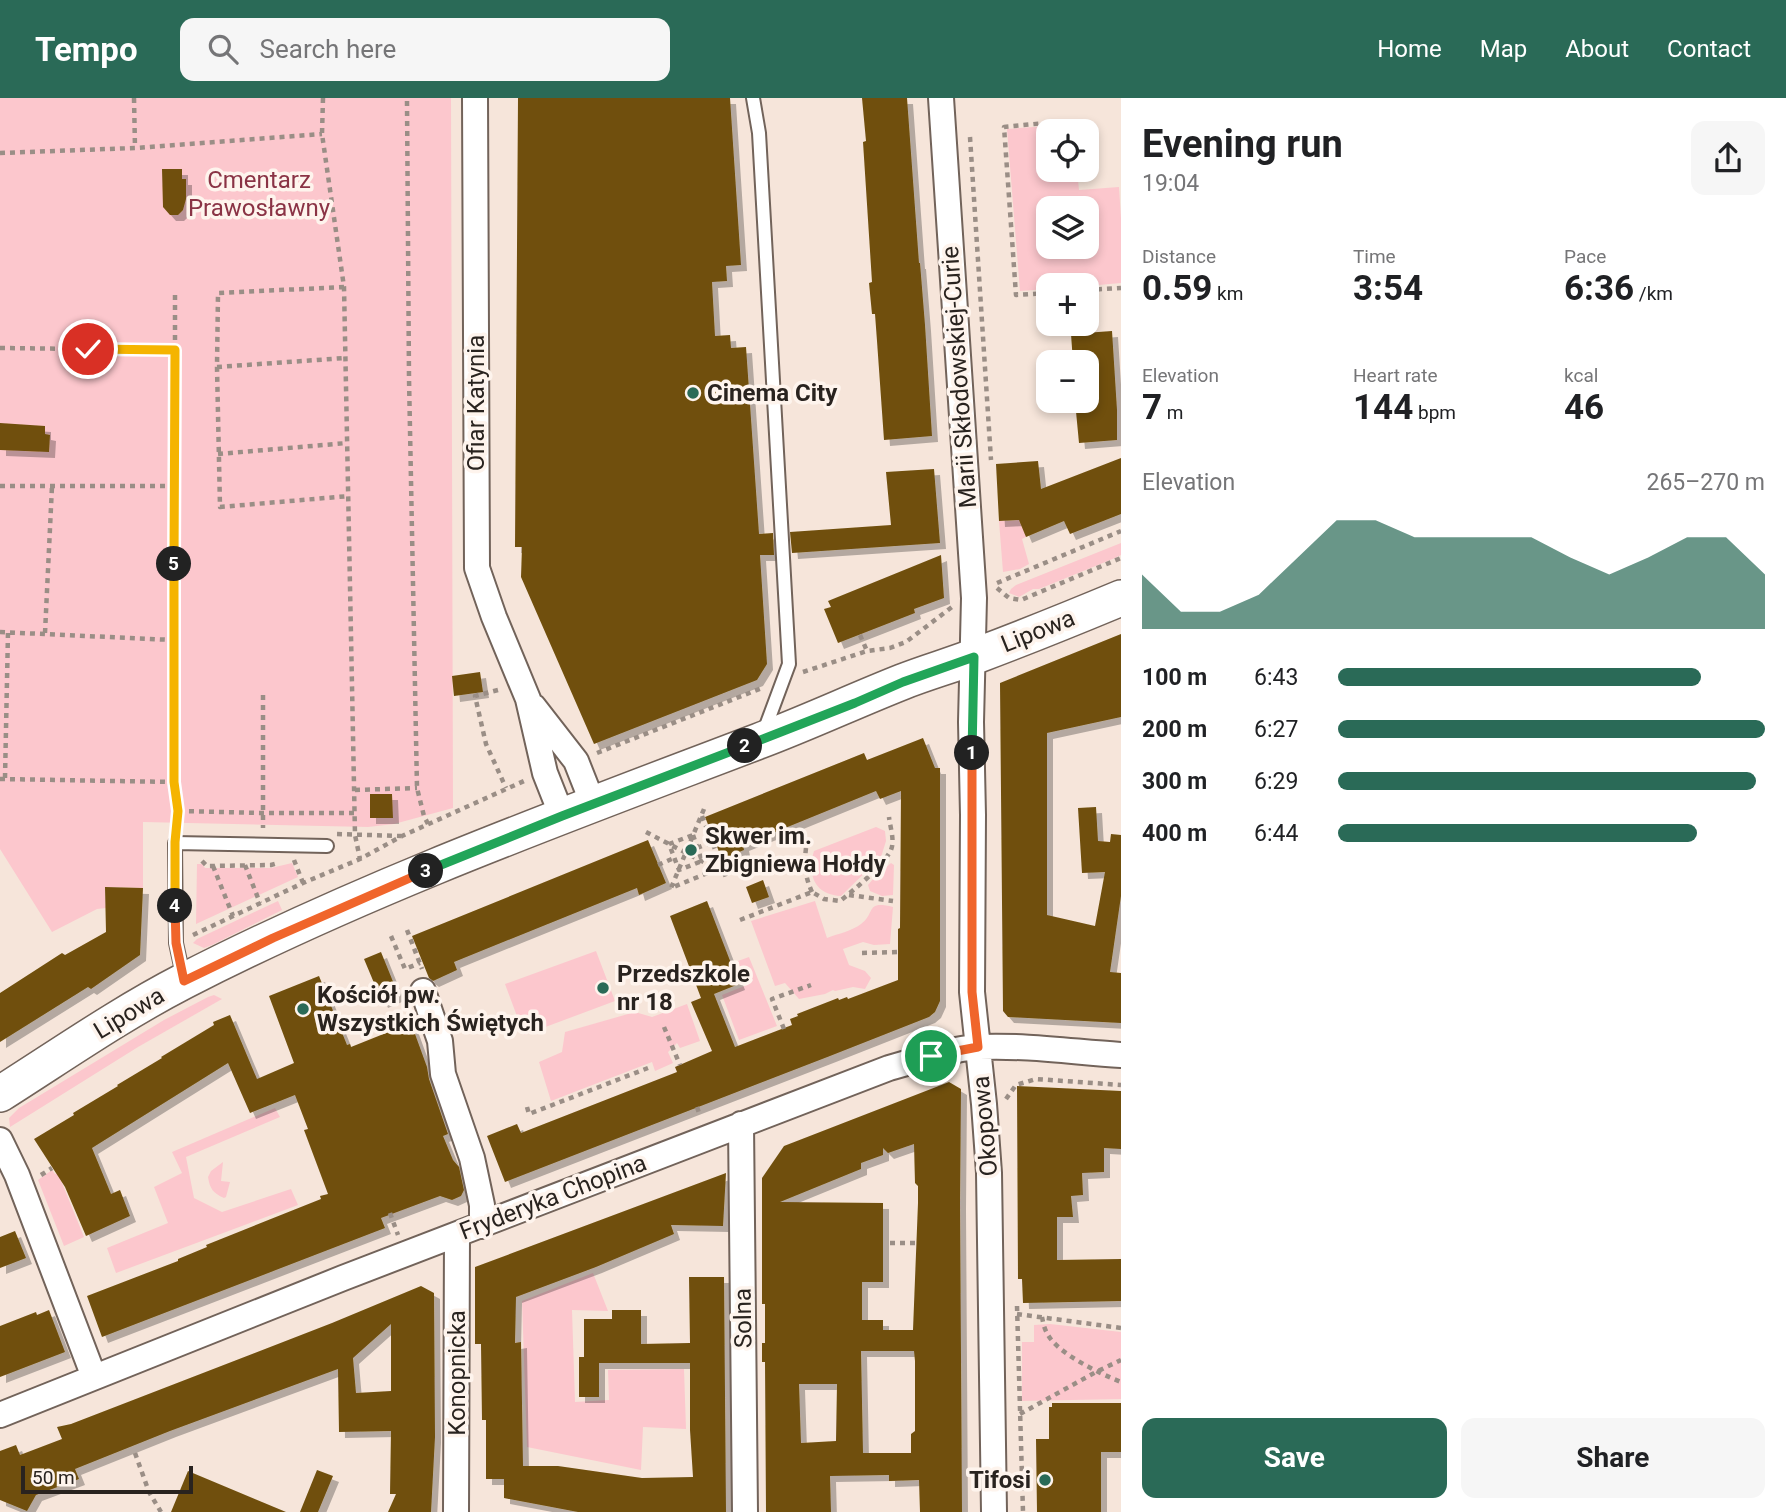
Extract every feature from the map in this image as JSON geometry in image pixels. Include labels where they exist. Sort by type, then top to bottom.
[{"type":"street","name":"Ofiar Katynia","points":[[475,98],[477,568],[528,699],[545,773],[578,810]]},
{"type":"street","name":"Marii Skłodowskiej-Curie","points":[[941,98],[974,598],[974,657]]},
{"type":"street","name":"Lipowa","points":[[0,1094],[124,1015],[184,981],[374,893],[578,810],[761,741],[903,682],[974,657],[1121,598]]},
{"type":"street","name":"Okopowa","points":[[974,657],[971,722],[972,992],[985,1104],[989,1173],[995,1512]]},
{"type":"street","name":"Ofiar Katynia","points":[[528,699],[576,761],[578,810]]},
{"type":"street","points":[[424,983],[440,1041],[443,1074],[471,1157],[482,1205],[482,1226]]},
{"type":"street","name":"Fryderyka Chopina","points":[[0,1415],[330,1283],[889,1068],[978,1047],[1121,1055]]},
{"type":"street","name":"Solna","points":[[741,1124],[745,1512]]},
{"type":"street","points":[[0,1140],[17,1175],[94,1377]]},
{"type":"street","name":"Konopnicka","points":[[456,1512],[457,1235]]},
{"type":"lane","points":[[753,98],[759,133],[789,664],[761,741]]},
{"type":"lane","points":[[184,981],[176,943],[175,842],[327,846]]},
{"type":"path","points":[[134,98],[135,148]]},
{"type":"path","points":[[323,98],[321,134],[344,286],[355,835],[360,859]]},
{"type":"path","points":[[407,101],[409,391],[417,788],[428,824]]},
{"type":"path","points":[[1036,124],[1004,127],[1016,295],[1036,294]]},
{"type":"path","points":[[0,153],[135,148],[321,134]]},
{"type":"path","points":[[344,286],[218,293],[219,507],[349,496]]},
{"type":"path","points":[[1099,289],[1121,288]]},
{"type":"path","points":[[175,295],[173,640],[174,782],[178,811],[175,842]]},
{"type":"path","points":[[0,348],[175,350]]},
{"type":"path","points":[[217,367],[345,358]]},
{"type":"path","points":[[218,454],[347,443]]},
{"type":"path","points":[[0,485],[175,486]]},
{"type":"path","points":[[45,634],[52,486]]},
{"type":"path","points":[[1121,531],[997,586],[1009,598],[1021,600],[1121,558]]},
{"type":"path","points":[[0,632],[173,640]]},
{"type":"path","points":[[8,632],[3,779],[174,782]]},
{"type":"path","points":[[860,635],[867,651]]},
{"type":"path","points":[[498,691],[475,696],[486,744],[506,788]]},
{"type":"path","points":[[721,694],[724,703]]},
{"type":"path","points":[[262,695],[263,833]]},
{"type":"path","points":[[355,790],[417,788]]},
{"type":"path","points":[[178,811],[356,813]]},
{"type":"path","points":[[720,868],[671,888],[702,812],[720,868],[727,880]]},
{"type":"path","points":[[806,848],[804,865],[807,883],[812,892],[824,899],[840,901],[883,860],[891,848],[889,817]]},
{"type":"path","points":[[646,832],[720,868]]},
{"type":"path","points":[[669,844],[693,835]]},
{"type":"path","points":[[693,835],[702,861]]},
{"type":"path","points":[[697,848],[712,842]]},
{"type":"path","points":[[669,844],[678,870]]},
{"type":"path","points":[[658,864],[674,858]]},
{"type":"path","points":[[193,861],[202,861],[207,866],[245,866],[271,865],[293,860],[303,883]]},
{"type":"path","points":[[678,870],[702,861]]},
{"type":"path","points":[[213,866],[233,916]]},
{"type":"path","points":[[245,866],[260,903]]},
{"type":"path","points":[[740,920],[812,892]]},
{"type":"path","points":[[848,894],[893,901]]},
{"type":"path","points":[[192,935],[193,923]]},
{"type":"path","points":[[407,930],[420,963],[424,983]]},
{"type":"path","points":[[391,936],[405,970],[420,963]]},
{"type":"path","points":[[862,953],[898,952]]},
{"type":"path","points":[[784,1029],[772,999],[811,985]]},
{"type":"path","points":[[664,1027],[680,1065]]},
{"type":"path","points":[[527,1107],[529,1114],[648,1068]]},
{"type":"path","points":[[1036,1079],[1121,1085]]},
{"type":"path","points":[[390,1213],[399,1237]]},
{"type":"path","points":[[890,1243],[915,1243]]},
{"type":"path","points":[[1017,1314],[1121,1328]]},
{"type":"path","points":[[1042,1317],[1047,1335],[1063,1350],[1096,1371],[1121,1382]]},
{"type":"path","points":[[1020,1415],[1096,1371],[1121,1360]]},
{"type":"path","points":[[135,1453],[149,1492],[160,1512]]},
{"type":"green space","name":"Cmentarz Prawosławny","points":[[0,98],[451,98],[453,808],[394,824],[368,827],[143,822],[143,888],[105,887],[106,908],[97,909],[52,932],[0,849]]},
{"type":"green space","points":[[1036,127],[1036,182],[1078,182],[1079,190],[1119,187],[1121,283],[1099,285],[1099,273],[1036,273],[1036,290],[1020,291],[1007,129]]},
{"type":"green space","points":[[1021,520],[1026,537],[1022,539],[1029,564],[1020,569],[1003,572],[999,521]]},
{"type":"green space","points":[[1121,543],[1121,555],[1115,558],[1039,589],[1033,589],[1019,597],[1009,593],[1016,585]]},
{"type":"green space","points":[[876,827],[885,831],[886,841],[881,857],[841,896],[824,892],[812,875],[814,851]]},
{"type":"green space","points":[[292,863],[298,877],[196,924],[197,864],[202,864],[205,868],[271,868]]},
{"type":"green space","points":[[891,863],[894,865],[893,895],[882,896],[870,891],[868,885]]},
{"type":"green space","points":[[278,901],[282,910],[212,945],[204,948],[193,943],[197,939]]},
{"type":"green space","points":[[815,901],[827,938],[866,920],[875,906],[893,907],[890,944],[874,945],[863,942],[843,949],[849,965],[865,971],[871,978],[865,989],[853,987],[833,990],[799,999],[785,983],[775,986],[751,921]]},
{"type":"green space","points":[[596,951],[615,1001],[524,1035],[505,984]]},
{"type":"green space","points":[[749,957],[777,1026],[739,1040],[722,995],[747,985],[738,961]]},
{"type":"green space","points":[[214,995],[222,999],[138,1047],[10,1127],[9,1118],[19,1108],[164,1020]]},
{"type":"green space","points":[[687,1004],[700,1041],[680,1048],[677,1043],[668,1052],[673,1063],[655,1071],[652,1062],[551,1101],[539,1062],[562,1052],[565,1032],[635,1012],[652,1017]]},
{"type":"green space","points":[[275,1108],[280,1117],[186,1157],[194,1198],[222,1212],[291,1189],[298,1205],[116,1273],[107,1248],[168,1223],[154,1187],[182,1173],[172,1152]]},
{"type":"green space","points":[[223,1162],[221,1181],[230,1182],[224,1198],[213,1190],[208,1177],[211,1171]]},
{"type":"green space","points":[[52,1170],[55,1174],[58,1173],[84,1237],[64,1246],[38,1180]]},
{"type":"green space","points":[[593,1273],[608,1311],[572,1310],[575,1402],[609,1400],[608,1370],[684,1369],[686,1429],[643,1427],[641,1470],[527,1447],[522,1301]]},
{"type":"green space","points":[[1050,1324],[1121,1332],[1121,1399],[1022,1401],[1022,1342],[1034,1342],[1034,1325]]},
{"type":"building","points":[[518,98],[730,98],[741,265],[726,266],[727,281],[712,282],[715,336],[730,335],[731,348],[746,347],[759,534],[773,533],[774,555],[760,555],[767,664],[757,680],[594,744],[521,577],[522,547],[515,547]]},
{"type":"building","points":[[862,98],[907,98],[932,436],[884,440],[875,314],[872,314],[869,283],[872,282]]},
{"type":"building","points":[[162,169],[182,169],[182,179],[186,179],[186,199],[183,210],[178,215],[170,215],[163,207]]},
{"type":"building","points":[[1112,331],[1117,440],[1079,443],[1076,413],[1099,413],[1099,350],[1072,350],[1071,336],[1099,336],[1099,332]]},
{"type":"building","points":[[0,423],[45,426],[45,434],[50,435],[49,452],[0,450]]},
{"type":"building","points":[[1121,458],[1121,514],[1070,534],[1064,521],[1026,537],[1019,520],[999,521],[996,464],[1038,461],[1041,489]]},
{"type":"building","points":[[934,469],[940,543],[792,553],[790,532],[891,525],[886,472]]},
{"type":"building","points":[[941,555],[944,598],[914,609],[915,613],[838,643],[824,609],[831,607],[828,601]]},
{"type":"building","points":[[1121,634],[1121,717],[1047,733],[1047,915],[1095,926],[1105,872],[1082,873],[1078,808],[1096,807],[1098,841],[1110,842],[1111,834],[1121,835],[1121,896],[1110,972],[1121,973],[1121,1023],[1008,1017],[1003,1011],[1000,683]]},
{"type":"building","points":[[480,672],[483,692],[454,696],[452,676]]},
{"type":"building","points":[[923,738],[935,768],[940,768],[940,1001],[935,1012],[929,1017],[505,1182],[487,1136],[517,1124],[521,1133],[677,1072],[675,1067],[712,1051],[691,1002],[701,998],[670,916],[707,901],[739,984],[714,994],[735,1047],[792,1025],[790,1019],[798,1016],[797,1014],[898,980],[901,791],[880,799],[876,791],[743,845],[744,850],[722,859],[705,817],[864,753],[867,760]]},
{"type":"building","points":[[370,794],[392,794],[393,818],[370,818]]},
{"type":"building","points":[[648,840],[666,883],[639,895],[637,888],[454,962],[457,970],[433,981],[429,978],[412,936]]},
{"type":"building","points":[[763,880],[769,897],[752,903],[746,887]]},
{"type":"building","points":[[105,887],[143,888],[140,955],[91,989],[88,987],[0,1042],[0,993],[62,953],[65,955],[106,932]]},
{"type":"building","points":[[381,952],[396,989],[396,996],[382,1002],[364,959]]},
{"type":"building","points":[[319,976],[347,1045],[350,1044],[351,1047],[411,1023],[448,1134],[443,1136],[453,1160],[459,1167],[464,1190],[461,1196],[452,1200],[440,1196],[381,1218],[385,1228],[102,1337],[87,1296],[178,1261],[207,1247],[206,1245],[328,1194],[304,1130],[308,1129],[295,1095],[250,1113],[228,1063],[92,1148],[111,1194],[120,1190],[130,1216],[86,1236],[65,1187],[34,1139],[214,1025],[213,1022],[230,1015],[257,1079],[294,1063],[269,996]]},
{"type":"building","points":[[949,1082],[961,1089],[962,1512],[920,1512],[919,1480],[889,1481],[889,1475],[830,1476],[831,1512],[766,1512],[765,1362],[762,1362],[765,1304],[762,1304],[762,1178],[784,1146]],"holes":[[[914,1144],[918,1203],[913,1330],[883,1330],[883,1320],[862,1320],[862,1282],[883,1282],[883,1203],[780,1202],[861,1169],[861,1163],[883,1155],[883,1148],[888,1153]],[[861,1351],[914,1351],[915,1431],[911,1434],[911,1453],[863,1453]],[[799,1384],[837,1384],[836,1441],[801,1443]]]},
{"type":"building","points":[[1017,1086],[1121,1091],[1121,1149],[1104,1148],[1104,1172],[1082,1173],[1083,1195],[1071,1196],[1073,1217],[1057,1217],[1057,1260],[1121,1259],[1121,1301],[1023,1303],[1022,1279],[1018,1279]]},
{"type":"building","points":[[726,1173],[723,1226],[671,1225],[674,1234],[516,1297],[515,1343],[521,1342],[523,1466],[558,1466],[642,1478],[693,1477],[690,1363],[599,1363],[599,1397],[579,1397],[579,1357],[584,1357],[584,1319],[612,1319],[612,1310],[641,1310],[641,1344],[690,1343],[689,1277],[724,1277],[726,1512],[578,1512],[504,1498],[504,1479],[486,1479],[486,1420],[482,1420],[481,1344],[475,1344],[475,1267]]},
{"type":"building","points":[[15,1231],[26,1258],[0,1268],[0,1237]]},
{"type":"building","points":[[421,1286],[434,1293],[435,1437],[431,1512],[388,1512],[396,1494],[390,1494],[391,1431],[339,1432],[338,1369],[75,1469],[79,1479],[36,1495],[27,1511],[0,1500],[0,1451],[16,1445],[20,1455],[62,1439],[57,1427],[71,1424]],"holes":[[[391,1324],[391,1391],[356,1393],[353,1358]]]},
{"type":"building","points":[[49,1310],[65,1352],[0,1377],[0,1326],[36,1312],[37,1315]]},
{"type":"building","points":[[1052,1403],[1121,1403],[1121,1452],[1101,1452],[1101,1512],[1037,1512],[1036,1439],[1049,1439],[1049,1407],[1052,1407]]},
{"type":"building","points":[[317,1470],[333,1476],[318,1512],[300,1512]]},
{"type":"building","points":[[188,1471],[286,1512],[171,1512]]},
{"type":"place","name":"Cinema City","points":[[693,393]]},
{"type":"place","name":"Skwer im. Zbigniewa Hołdy","points":[[691,850]]},
{"type":"place","name":"Przedszkole nr 18","points":[[603,988]]},
{"type":"place","name":"Kościół pw. Wszystkich Świętych","points":[[303,1009]]},
{"type":"place","name":"Tifosi","points":[[1045,1480]]},
{"type":"route","points":[[88,349],[175,350],[173,640],[174,782],[178,811],[175,842],[176,943],[184,981],[374,893],[524,831],[761,741],[903,682],[974,657],[971,722],[972,992],[978,1047],[931,1056]]}]
